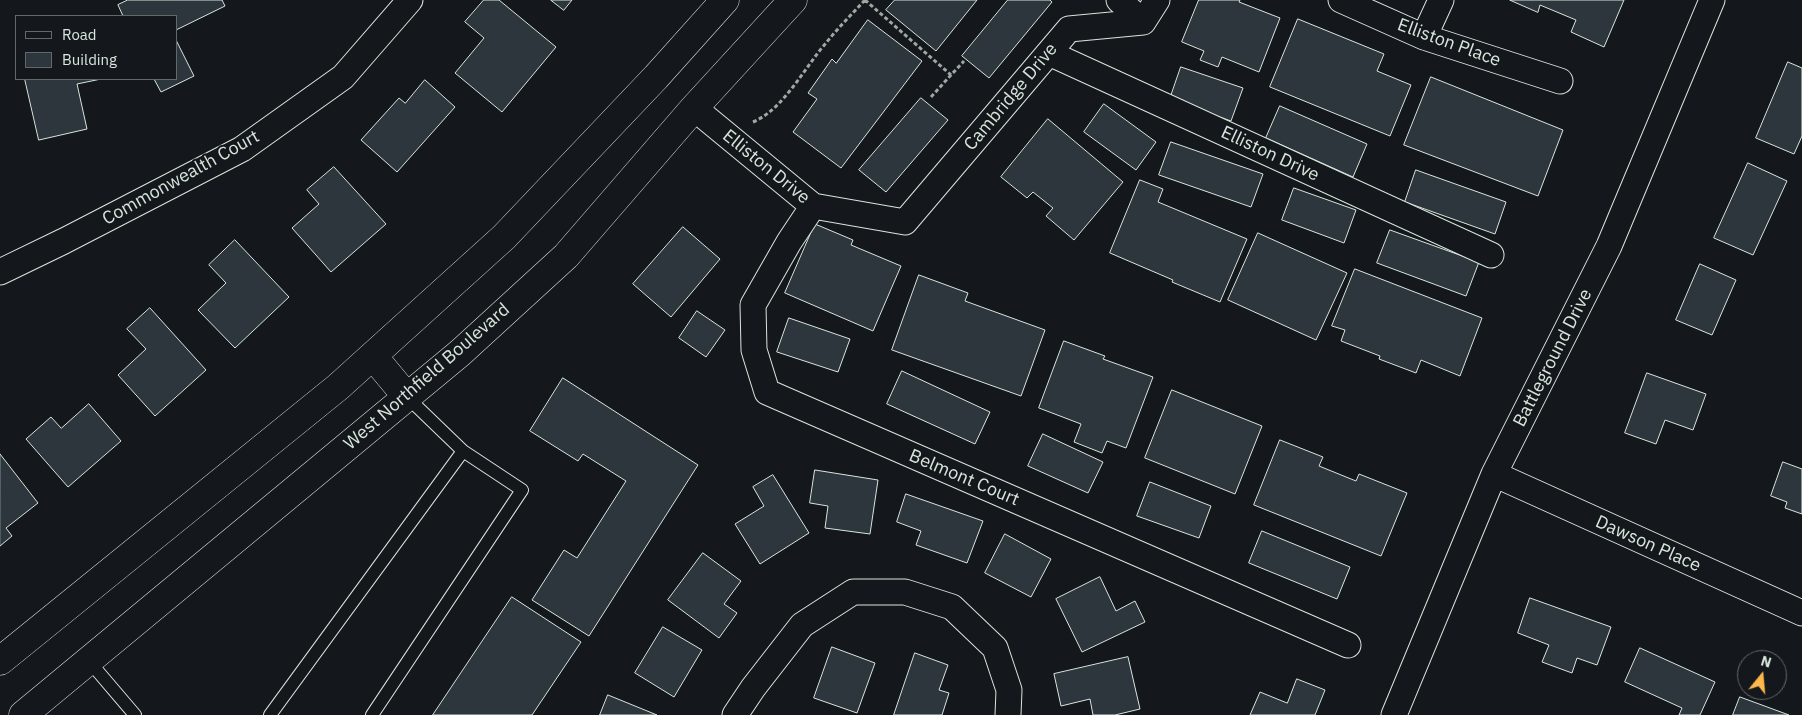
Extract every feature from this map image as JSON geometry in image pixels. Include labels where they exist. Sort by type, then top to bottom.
[{"type":"main road","points":[[0,661],[338,387],[504,237],[656,77],[725,0]]},
{"type":"main road","name":"West Northfield Boulevard","points":[[23,715],[460,353],[566,256],[694,108],[793,0]]},
{"type":"main road","points":[[373,356],[407,397]]},
{"type":"street","name":"Commonwealth Court","points":[[0,272],[64,242],[242,149],[343,77],[410,0]]},
{"type":"street","points":[[1119,0],[1143,22],[1157,0]]},
{"type":"street","name":"Elliston Place","points":[[1341,0],[1424,37],[1560,81]]},
{"type":"street","points":[[1424,37],[1442,0]]},
{"type":"street","name":"Battleground Drive","points":[[1394,715],[1494,474],[1609,246],[1712,0]]},
{"type":"street","name":"Cambridge Drive","points":[[905,222],[1068,29],[1143,22]]},
{"type":"street","name":"Elliston Drive","points":[[1048,52],[1491,255]]},
{"type":"street","name":"Elliston Drive","points":[[694,108],[813,206],[905,222]]},
{"type":"street","name":"Belmont Court","points":[[813,206],[789,242],[753,305],[754,350],[767,392],[1348,645]]},
{"type":"street","name":"Dawson Place","points":[[1494,474],[1802,613]]},
{"type":"street","points":[[736,715],[753,688],[802,625],[853,592],[905,592],[952,606],[995,648],[1010,690],[1008,715]]},
{"type":"lane","points":[[372,715],[522,490],[463,451],[407,397]]},
{"type":"lane","points":[[270,715],[463,451]]},
{"type":"lane","points":[[89,661],[134,715]]},
{"type":"path","points":[[746,118],[752,122],[763,118],[781,100],[825,43],[865,0],[950,76]]},
{"type":"path","points":[[931,97],[964,61]]},
{"type":"building","points":[[128,0],[222,0],[225,6],[178,29],[178,15],[123,15],[118,5]]},
{"type":"building","points":[[484,0],[499,0],[556,47],[502,112],[455,73],[484,38],[465,22]]},
{"type":"building","points":[[551,0],[572,0],[564,10]]},
{"type":"building","points":[[895,0],[977,0],[936,51],[886,10]]},
{"type":"building","points":[[1008,0],[1050,0],[1052,2],[989,78],[962,56]]},
{"type":"building","points":[[1199,0],[1240,0],[1239,2],[1280,18],[1259,72],[1222,57],[1218,67],[1200,60],[1204,51],[1182,42]]},
{"type":"building","points":[[1510,0],[1624,0],[1604,47],[1571,32],[1576,20],[1540,5],[1538,12]]},
{"type":"building","points":[[1298,19],[1384,54],[1377,71],[1411,85],[1390,136],[1270,87]]},
{"type":"building","points":[[868,20],[922,61],[841,168],[793,132],[817,99],[808,93],[832,59],[836,63]]},
{"type":"building","points":[[178,44],[194,76],[161,92],[155,80],[178,80]]},
{"type":"building","points":[[1788,62],[1802,68],[1802,136],[1794,154],[1756,138]]},
{"type":"building","points":[[1181,67],[1243,88],[1231,121],[1170,99]]},
{"type":"building","points":[[1431,77],[1563,130],[1538,196],[1404,145]]},
{"type":"building","points":[[25,80],[96,80],[77,84],[87,129],[39,140]]},
{"type":"building","points":[[425,80],[455,107],[397,172],[361,140],[399,98],[405,103]]},
{"type":"building","points":[[921,98],[948,120],[886,192],[859,170]]},
{"type":"building","points":[[1104,104],[1156,142],[1136,170],[1084,132]]},
{"type":"building","points":[[1280,106],[1367,144],[1353,177],[1266,138]]},
{"type":"building","points":[[1048,119],[1123,182],[1074,240],[1046,216],[1053,208],[1033,192],[1027,198],[1001,177]]},
{"type":"building","points":[[1171,142],[1263,174],[1251,207],[1159,175]]},
{"type":"building","points":[[1748,163],[1787,181],[1753,255],[1714,238]]},
{"type":"building","points":[[334,167],[386,224],[331,272],[292,228],[319,204],[307,190]]},
{"type":"building","points":[[1416,170],[1506,202],[1495,234],[1405,202]]},
{"type":"building","points":[[1140,180],[1163,189],[1158,202],[1247,239],[1220,302],[1110,253]]},
{"type":"building","points":[[1294,188],[1356,210],[1344,243],[1282,220]]},
{"type":"building","points":[[815,224],[853,240],[851,245],[901,266],[873,331],[785,293]]},
{"type":"building","points":[[683,227],[720,259],[671,317],[633,284]]},
{"type":"building","points":[[1390,230],[1479,262],[1466,296],[1377,263]]},
{"type":"building","points":[[1258,233],[1347,273],[1316,340],[1228,300]]},
{"type":"building","points":[[235,240],[289,297],[235,348],[198,310],[226,283],[209,265]]},
{"type":"building","points":[[1700,264],[1736,280],[1712,335],[1676,320]]},
{"type":"building","points":[[1355,269],[1482,318],[1460,376],[1421,360],[1416,373],[1379,359],[1380,356],[1341,341],[1345,330],[1332,326]]},
{"type":"building","points":[[919,275],[968,293],[965,301],[1045,330],[1021,396],[892,350]]},
{"type":"building","points":[[150,308],[206,370],[155,416],[118,375],[146,349],[127,329]]},
{"type":"building","points":[[697,311],[725,330],[706,357],[679,338]]},
{"type":"building","points":[[789,318],[850,339],[838,372],[777,352]]},
{"type":"building","points":[[1064,341],[1105,356],[1103,359],[1153,377],[1126,448],[1107,441],[1102,453],[1074,442],[1081,424],[1039,408]]},
{"type":"building","points":[[902,371],[990,412],[975,444],[887,404]]},
{"type":"building","points":[[1647,373],[1706,394],[1693,430],[1665,420],[1656,444],[1625,433]]},
{"type":"building","points":[[563,378],[698,465],[589,636],[532,600],[564,550],[577,558],[626,481],[583,454],[578,461],[530,431]]},
{"type":"building","points":[[1172,390],[1262,426],[1235,494],[1145,458]]},
{"type":"building","points":[[89,404],[121,441],[68,487],[26,439],[51,417],[61,428]]},
{"type":"building","points":[[1043,434],[1103,462],[1088,493],[1028,466]]},
{"type":"building","points":[[1280,440],[1323,457],[1319,466],[1356,481],[1359,474],[1407,493],[1381,556],[1254,505]]},
{"type":"building","points":[[0,454],[38,503],[6,528],[12,536],[0,546]]},
{"type":"building","points":[[1783,462],[1802,469],[1802,514],[1785,508],[1787,502],[1771,496]]},
{"type":"building","points":[[815,470],[878,480],[870,534],[825,528],[828,506],[810,503]]},
{"type":"building","points":[[773,475],[809,533],[760,564],[735,524],[764,506],[753,487]]},
{"type":"building","points":[[1150,482],[1211,506],[1199,538],[1137,516]]},
{"type":"building","points":[[906,494],[983,521],[967,563],[916,545],[921,531],[897,522]]},
{"type":"building","points":[[1262,531],[1350,567],[1337,599],[1249,563]]},
{"type":"building","points":[[1005,534],[1051,559],[1031,597],[985,573]]},
{"type":"building","points":[[703,553],[741,581],[724,604],[737,613],[719,638],[668,600]]},
{"type":"building","points":[[1100,577],[1116,611],[1135,601],[1145,622],[1082,652],[1056,599]]},
{"type":"building","points":[[512,597],[581,642],[532,715],[433,715]]},
{"type":"building","points":[[1530,598],[1611,627],[1597,665],[1577,658],[1572,673],[1542,662],[1549,645],[1518,633]]},
{"type":"building","points":[[663,627],[702,650],[674,697],[635,673]]},
{"type":"building","points":[[832,647],[875,663],[857,713],[814,698]]},
{"type":"building","points":[[1640,648],[1715,682],[1700,715],[1679,715],[1682,708],[1625,682]]},
{"type":"building","points":[[915,653],[948,665],[939,690],[949,693],[942,715],[894,715]]},
{"type":"building","points":[[1128,657],[1140,709],[1115,715],[1093,715],[1090,699],[1061,706],[1054,674]]},
{"type":"building","points":[[1297,679],[1325,690],[1315,715],[1250,715],[1260,692],[1287,703]]},
{"type":"building","points":[[608,695],[657,715],[600,715]]},
{"type":"building","points":[[1739,700],[1748,700],[1789,715],[1733,715]]}]
